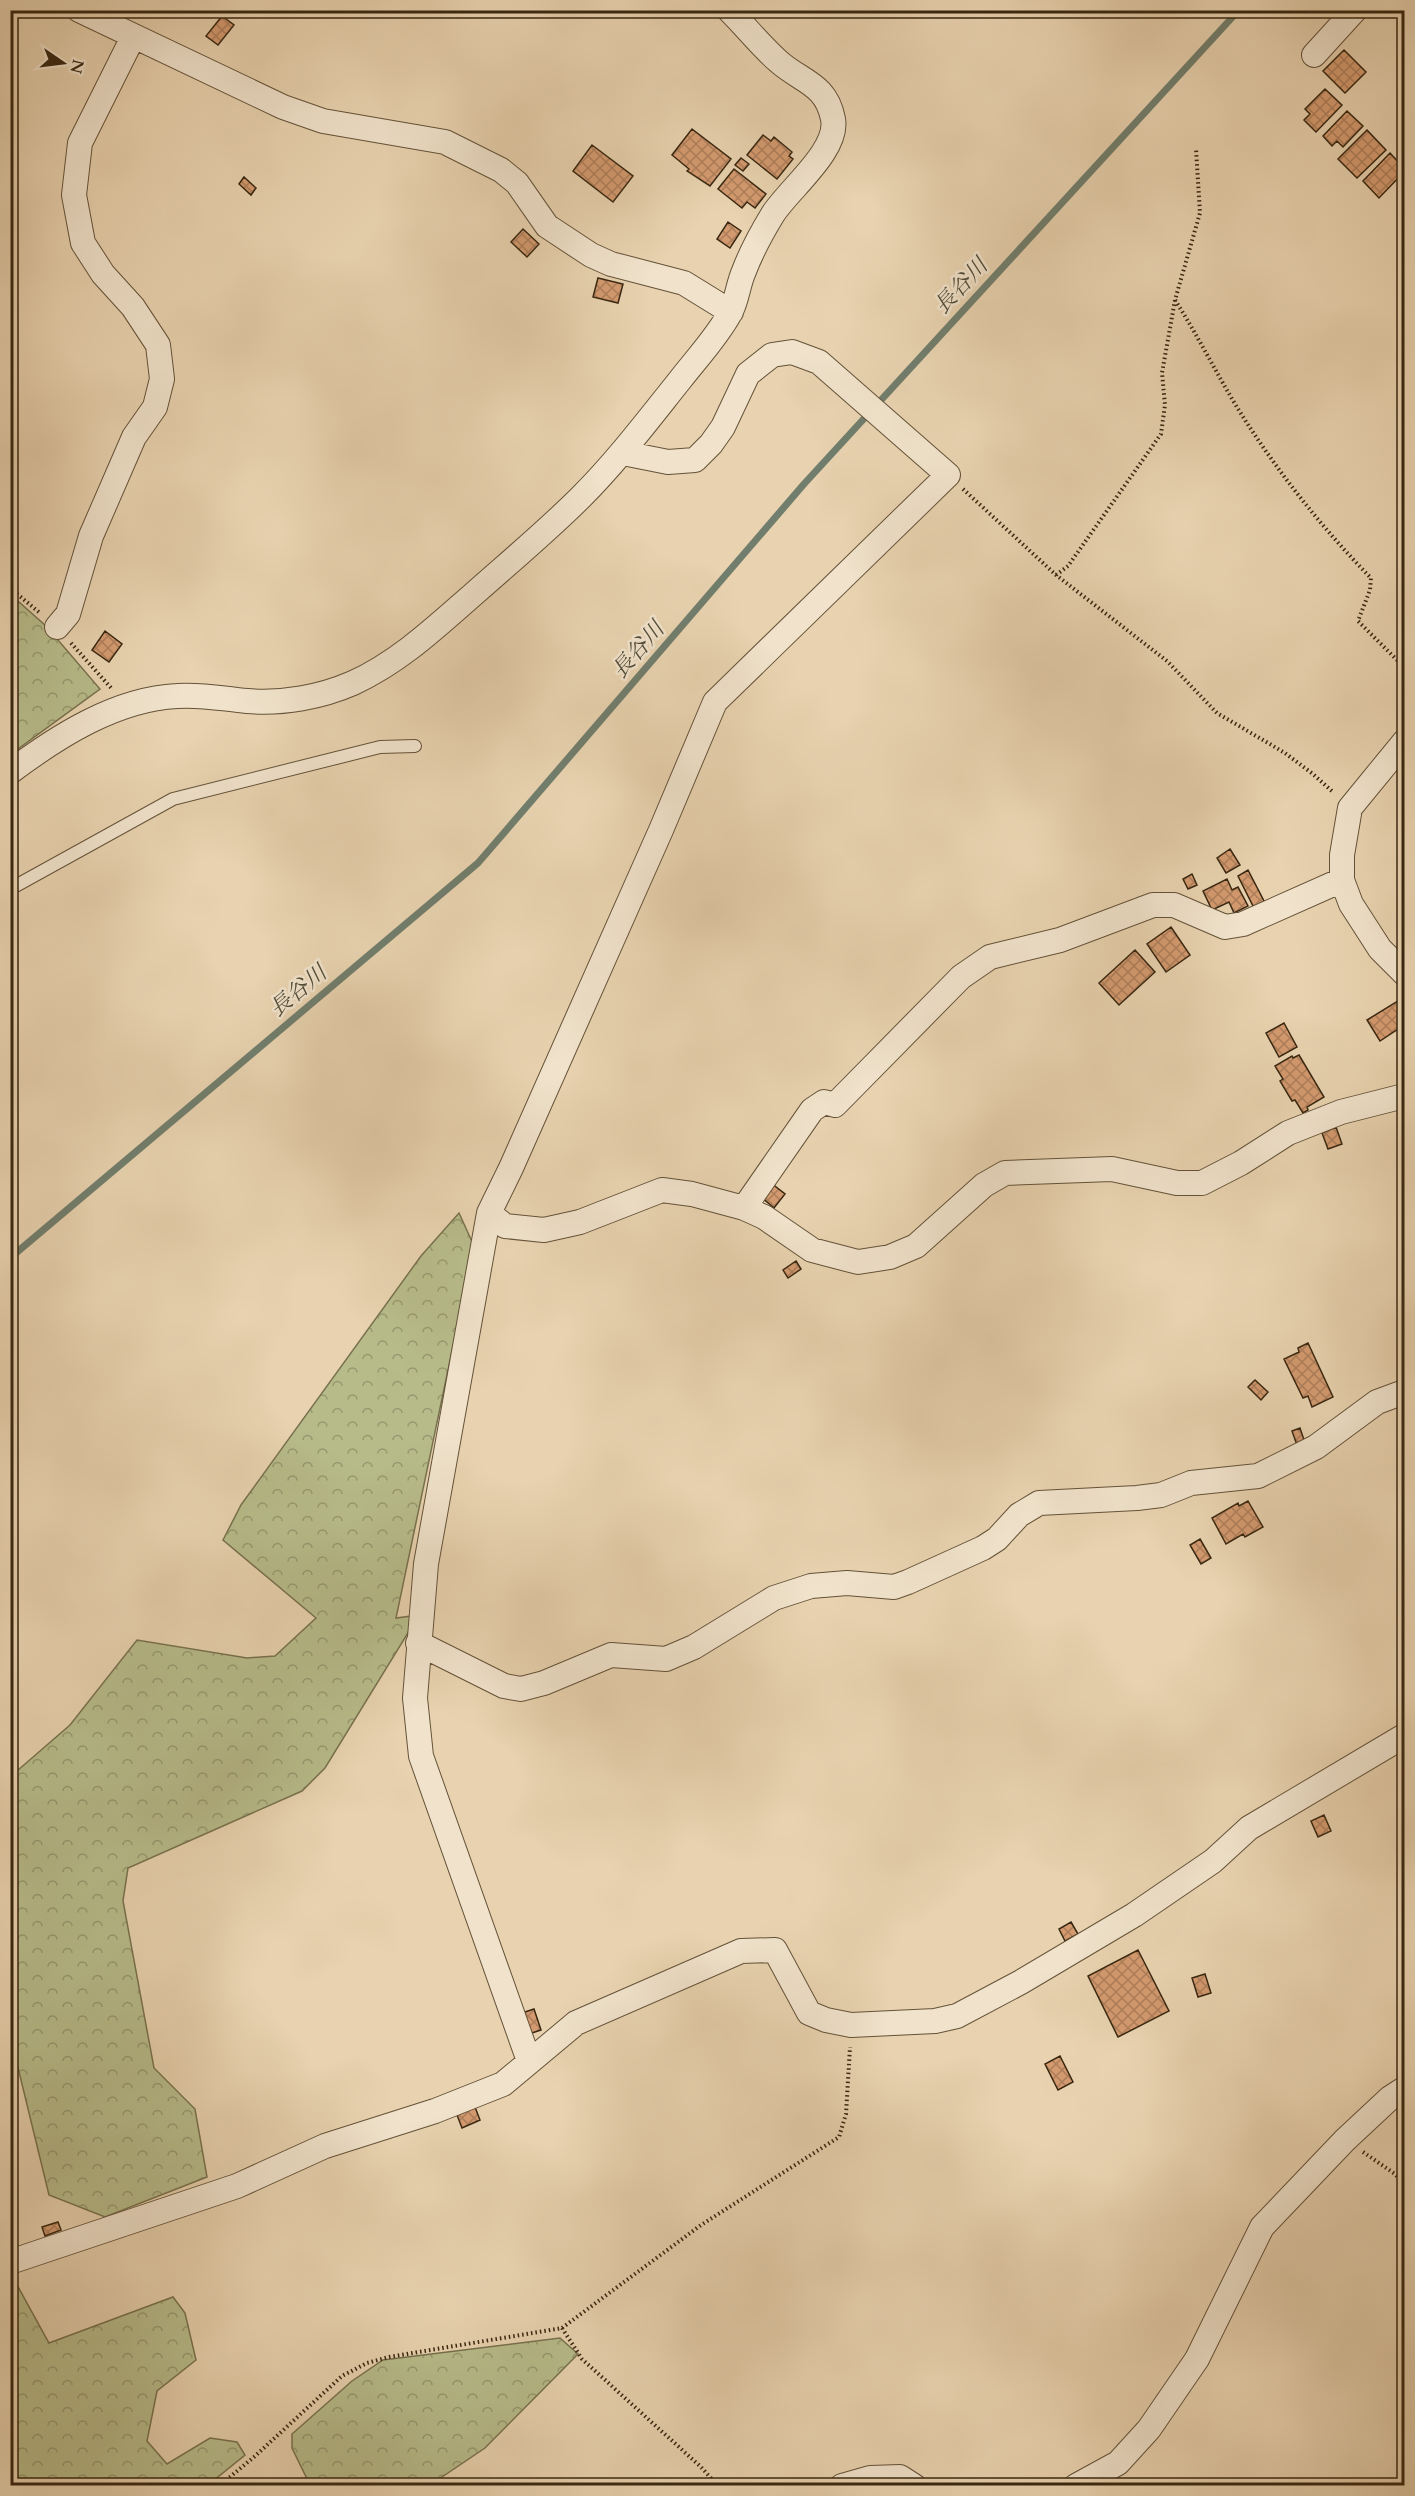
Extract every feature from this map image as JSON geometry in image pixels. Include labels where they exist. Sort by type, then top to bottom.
[{"type":"street","points":[[79,10],[283,107],[323,121],[445,142],[459,147],[501,170],[516,183],[547,226],[591,255],[611,264],[684,283],[731,312]]},
{"type":"street","points":[[10,772],[41,748],[81,727],[126,706],[150,699],[202,696],[283,702],[321,694],[350,684],[376,671],[417,644],[580,499],[622,453],[731,312],[742,273],[757,240],[778,206],[829,143],[834,123],[827,99],[813,83],[780,63],[729,10]]},
{"type":"street","points":[[1314,56],[1355,10]]},
{"type":"street","points":[[57,627],[68,614],[91,537],[134,437],[155,407],[162,379],[158,345],[133,307],[103,274],[83,243],[74,195],[80,143],[133,37]]},
{"type":"street","points":[[529,2061],[421,1756],[415,1698],[426,1564],[489,1213],[619,924],[714,702],[948,475],[819,362],[792,352],[772,355],[748,374],[723,427],[711,444],[695,460],[668,462],[622,453]]},
{"type":"street","points":[[1404,742],[1350,808],[1342,855],[1342,880],[1351,904],[1380,949],[1404,973]]},
{"type":"street","points":[[744,1208],[812,1110],[824,1102],[835,1106],[961,977],[990,957],[1060,940],[1153,905],[1174,905],[1225,927],[1243,924],[1342,880]]},
{"type":"street","points":[[489,1213],[505,1226],[544,1230],[580,1222],[662,1190],[692,1194],[744,1208],[764,1217],[812,1250],[858,1262],[890,1257],[916,1246],[984,1185],[1005,1173],[1112,1169],[1177,1183],[1202,1183],[1288,1133],[1341,1112],[1404,1096]]},
{"type":"street","points":[[418,1643],[504,1686],[521,1689],[544,1683],[611,1655],[666,1659],[694,1647],[774,1598],[811,1586],[847,1583],[894,1587],[908,1582],[983,1548],[997,1539],[1019,1515],[1039,1503],[1145,1497],[1161,1495],[1191,1483],[1258,1476],[1316,1447],[1377,1402],[1404,1392]]},
{"type":"street","points":[[10,2262],[237,2186],[325,2146],[435,2111],[503,2084],[576,2023],[741,1951],[775,1950],[809,2013],[826,2020],[851,2025],[935,2021],[957,2016],[1021,1982],[1134,1915],[1213,1861],[1250,1828],[1404,1736]]},
{"type":"street","points":[[1076,2486],[1118,2463],[1149,2429],[1197,2360],[1262,2227],[1345,2140],[1390,2098],[1404,2089]]},
{"type":"street","points":[[842,2486],[870,2478],[900,2477],[914,2486]]},
{"type":"lane","points":[[10,889],[172,799],[380,747],[415,746]]},
{"type":"path","points":[[1056,575],[1068,566],[1161,434],[1165,405],[1162,373],[1175,300],[1200,213],[1196,149]]},
{"type":"path","points":[[1175,300],[1244,418],[1281,472],[1346,552],[1371,578],[1370,590],[1358,621],[1404,667]]},
{"type":"path","points":[[948,475],[1056,575],[1167,661],[1217,713],[1285,753],[1313,774],[1350,808]]},
{"type":"path","points":[[219,2486],[342,2376],[367,2363],[389,2357],[562,2328],[701,2225],[839,2137],[846,2114],[851,2025]]},
{"type":"path","points":[[1345,2140],[1395,2174],[1404,2184]]},
{"type":"path","points":[[562,2328],[582,2359],[701,2467],[718,2486]]},
{"type":"green space","points":[[10,594],[46,626],[100,689],[11,754]]},
{"type":"green space","points":[[459,1213],[474,1246],[396,1618],[419,1615],[325,1768],[302,1791],[128,1868],[123,1901],[154,2068],[195,2109],[207,2177],[105,2217],[49,2195],[11,2039],[10,1777],[70,1725],[137,1640],[247,1658],[275,1656],[316,1618],[223,1540],[241,1505],[421,1256]]},
{"type":"green space","points":[[11,2274],[49,2343],[173,2297],[185,2313],[196,2360],[157,2391],[147,2441],[167,2464],[210,2438],[237,2442],[245,2455],[208,2485],[11,2485]]},
{"type":"green space","points":[[560,2338],[578,2354],[485,2448],[430,2485],[310,2485],[292,2448],[292,2434],[352,2381],[383,2360]]},
{"type":"building","points":[[222,16],[234,25],[218,45],[206,36]]},
{"type":"building","points":[[1344,50],[1366,72],[1345,93],[1323,71]]},
{"type":"building","points":[[1325,89],[1342,105],[1316,132],[1304,120],[1310,114],[1305,109]]},
{"type":"building","points":[[1347,111],[1363,126],[1343,147],[1337,141],[1332,146],[1323,136]]},
{"type":"building","points":[[692,129],[731,159],[710,186],[687,171],[689,169],[672,155]]},
{"type":"building","points":[[1367,130],[1386,150],[1357,178],[1338,159]]},
{"type":"building","points":[[763,135],[771,141],[774,137],[792,152],[789,156],[793,159],[777,179],[747,155]]},
{"type":"building","points":[[592,145],[633,176],[613,202],[573,171]]},
{"type":"building","points":[[1390,153],[1404,168],[1404,172],[1379,198],[1363,181]]},
{"type":"building","points":[[741,158],[749,164],[743,171],[735,165]]},
{"type":"building","points":[[734,169],[766,194],[755,208],[747,202],[742,208],[718,189]]},
{"type":"building","points":[[244,177],[256,188],[251,195],[239,184]]},
{"type":"building","points":[[728,222],[741,231],[730,248],[717,239]]},
{"type":"building","points":[[523,229],[539,244],[527,257],[511,242]]},
{"type":"building","points":[[598,278],[623,284],[618,303],[593,297]]},
{"type":"building","points":[[105,631],[122,644],[109,662],[92,650]]},
{"type":"building","points":[[1230,849],[1240,865],[1226,873],[1217,858]]},
{"type":"building","points":[[1248,870],[1265,903],[1254,908],[1238,876]]},
{"type":"building","points":[[1192,874],[1197,885],[1188,889],[1183,879]]},
{"type":"building","points":[[1227,879],[1232,890],[1238,887],[1248,906],[1234,913],[1229,902],[1212,910],[1203,891]]},
{"type":"building","points":[[1171,927],[1190,955],[1166,972],[1147,944]]},
{"type":"building","points":[[1135,950],[1155,972],[1119,1005],[1099,983]]},
{"type":"building","points":[[1401,999],[1404,1006],[1404,1025],[1380,1041],[1367,1020]]},
{"type":"building","points":[[1284,1023],[1297,1047],[1279,1057],[1266,1033]]},
{"type":"building","points":[[1299,1055],[1324,1097],[1307,1107],[1308,1110],[1303,1113],[1295,1100],[1292,1101],[1280,1081],[1283,1079],[1275,1066],[1292,1056],[1293,1058]]},
{"type":"building","points":[[1336,1127],[1342,1144],[1328,1149],[1322,1133]]},
{"type":"building","points":[[771,1183],[785,1194],[774,1208],[760,1196]]},
{"type":"building","points":[[796,1261],[801,1269],[788,1278],[783,1270]]},
{"type":"building","points":[[1308,1343],[1333,1397],[1312,1407],[1308,1396],[1303,1398],[1284,1359],[1299,1352],[1298,1348]]},
{"type":"building","points":[[1255,1380],[1268,1392],[1261,1400],[1248,1387]]},
{"type":"building","points":[[1300,1428],[1305,1443],[1297,1445],[1292,1431]]},
{"type":"building","points":[[1248,1501],[1263,1527],[1245,1537],[1243,1534],[1226,1544],[1212,1518],[1238,1503],[1239,1506]]},
{"type":"building","points":[[1200,1539],[1211,1558],[1201,1564],[1190,1545]]},
{"type":"building","points":[[1324,1815],[1331,1831],[1318,1837],[1311,1821]]},
{"type":"building","points":[[1071,1922],[1078,1934],[1065,1941],[1059,1929]]},
{"type":"building","points":[[1138,1950],[1169,2011],[1118,2037],[1088,1976]]},
{"type":"building","points":[[1205,1974],[1211,1993],[1198,1997],[1192,1978]]},
{"type":"building","points":[[534,2009],[541,2030],[529,2034],[522,2013]]},
{"type":"building","points":[[1060,2056],[1073,2082],[1058,2090],[1045,2064]]},
{"type":"building","points":[[475,2107],[480,2120],[462,2128],[457,2115]]},
{"type":"building","points":[[58,2222],[61,2230],[45,2236],[42,2227]]},
{"type":"waterway","name":"長谷川","points":[[10,1258],[478,863],[804,484],[1239,10]]}]
